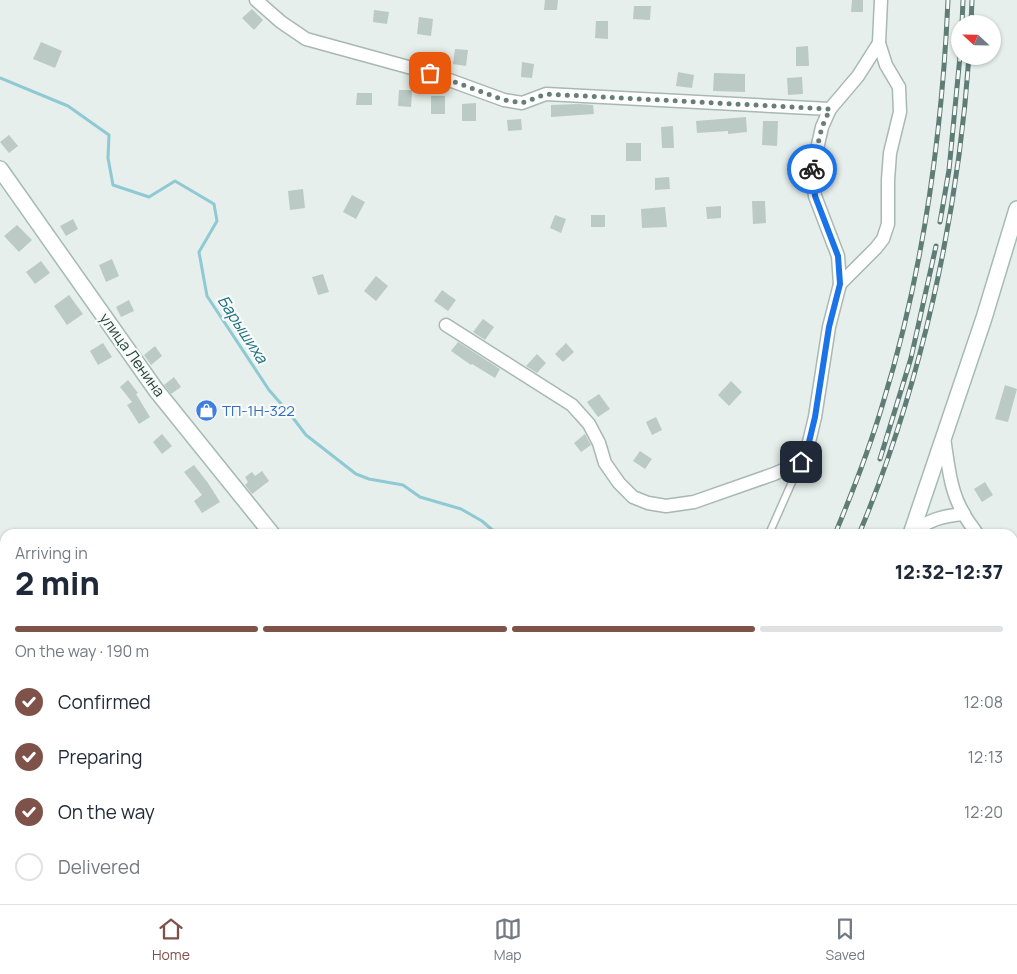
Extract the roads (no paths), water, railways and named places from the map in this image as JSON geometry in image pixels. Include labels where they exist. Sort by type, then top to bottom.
[{"type":"main road","name":"улица Ленина","points":[[0,169],[156,390],[268,529]]},
{"type":"main road","points":[[912,529],[984,318],[1017,209]]},
{"type":"street","points":[[256,0],[281,22],[306,39],[430,73],[504,100],[522,103],[546,94],[830,109]]},
{"type":"street","points":[[840,284],[876,248],[883,239],[888,224],[887,205],[890,153],[900,112],[900,104],[899,87],[886,65],[879,43],[881,0]]},
{"type":"street","points":[[446,326],[572,406],[589,424],[599,443],[605,463],[619,483],[633,497],[640,500],[666,506],[694,502],[774,474],[801,462],[809,442],[815,417],[829,327],[840,284],[838,256],[815,196],[812,171],[822,127],[830,109],[858,76],[879,43]]},
{"type":"street","points":[[944,438],[950,476],[957,500],[974,529]]},
{"type":"street","points":[[917,529],[927,522],[944,515],[964,514]]},
{"type":"lane","points":[[771,529],[801,462]]},
{"type":"waterway","name":"Барышиха","points":[[0,78],[68,106],[109,135],[108,158],[113,185],[149,197],[175,181],[214,204],[217,221],[199,252],[207,296],[269,390],[306,435],[356,474],[369,479],[403,485],[420,497],[461,509],[482,521],[491,529]]},
{"type":"railway","points":[[837,529],[861,469],[878,419],[897,354],[920,254],[941,102],[948,0]]},
{"type":"railway","points":[[962,15],[963,0]]},
{"type":"railway","points":[[971,15],[972,0]]},
{"type":"railway","points":[[940,222],[949,170],[959,65]]},
{"type":"railway","points":[[861,529],[901,419],[933,300],[946,239],[956,177],[968,65]]},
{"type":"railway","points":[[880,459],[911,358],[936,246]]},
{"type":"place","name":"ТП-1Н-322","points":[[206,411]]}]
